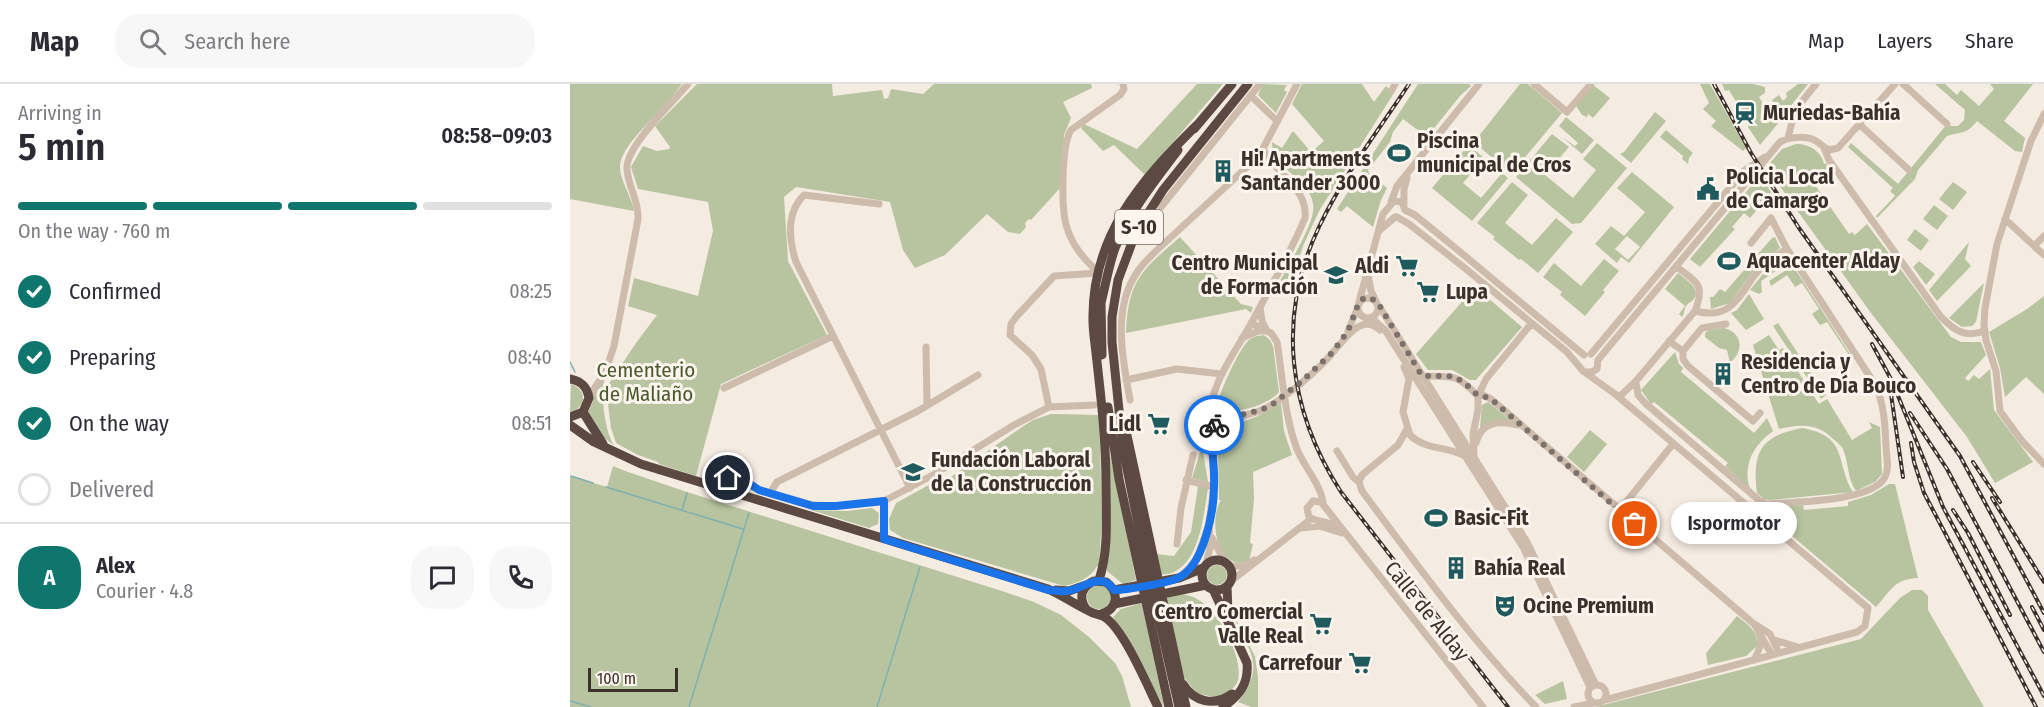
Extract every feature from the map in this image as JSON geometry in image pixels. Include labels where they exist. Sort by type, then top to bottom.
[{"type":"highway","name":"S-10","points":[[1169,707],[1114,451],[1102,352],[1101,303],[1107,273],[1125,227],[1138,203],[1197,125],[1232,84]]},
{"type":"highway","name":"S-10","points":[[1179,707],[1128,477],[1117,403],[1112,317],[1118,280],[1136,232],[1156,200],[1248,84]]},
{"type":"highway","points":[[1099,580],[1103,567],[1106,535],[1106,478],[1105,437],[1093,319],[1096,273],[1125,208],[1152,171],[1197,125]]},
{"type":"highway","points":[[1096,351],[1097,319],[1101,303]]},
{"type":"highway","points":[[570,379],[582,383],[586,387],[589,398],[583,412],[570,417]]},
{"type":"highway","points":[[1117,403],[1123,417],[1186,707]]},
{"type":"highway","points":[[583,412],[604,446]]},
{"type":"highway","points":[[570,425],[582,435],[621,456],[648,466],[1048,590],[1101,614],[1115,627],[1140,669],[1158,707]]},
{"type":"highway","points":[[1048,590],[1069,591],[1099,580],[1106,582],[1114,590],[1125,590],[1179,578],[1215,560],[1227,564],[1232,575],[1227,603],[1230,625]]},
{"type":"highway","points":[[1204,566],[1202,579],[1209,587],[1246,657],[1248,674],[1246,683],[1240,694],[1223,707]]},
{"type":"highway","points":[[1114,604],[1180,589],[1209,587],[1221,589],[1229,584]]},
{"type":"highway","points":[[1087,585],[1082,598],[1088,610]]},
{"type":"highway","points":[[1101,614],[1109,611],[1114,604],[1114,590]]},
{"type":"highway","points":[[1179,676],[1190,693],[1198,699],[1209,702],[1221,700],[1233,693],[1248,674]]},
{"type":"street","points":[[589,398],[608,367],[614,346],[638,219],[638,206],[628,178],[628,159],[650,127],[688,84]]},
{"type":"street","points":[[1049,407],[1041,369],[1032,355],[1010,335],[1011,324],[1054,276],[1096,273],[1077,250],[1067,228],[1064,207],[1066,141],[1071,130],[1112,102],[1123,87],[1131,84]]},
{"type":"street","points":[[1161,207],[1198,158],[1260,84]]},
{"type":"street","points":[[1130,400],[1121,328],[1128,291],[1136,273],[1157,250],[1250,165],[1263,149],[1297,84]]},
{"type":"street","points":[[1348,331],[1359,304],[1383,213],[1397,186],[1479,84]]},
{"type":"street","points":[[1534,84],[1567,112],[1591,84]]},
{"type":"street","points":[[1788,138],[1795,110],[1816,84]]},
{"type":"street","points":[[1824,148],[1838,148],[1895,84]]},
{"type":"street","points":[[1903,84],[1947,124]]},
{"type":"street","points":[[1251,96],[1277,121]]},
{"type":"street","points":[[2044,114],[2033,137],[1992,264],[1984,331],[1996,371],[1998,400],[2003,418],[2044,464]]},
{"type":"street","points":[[1792,120],[1801,138]]},
{"type":"street","points":[[1859,124],[1909,170]]},
{"type":"street","points":[[1595,371],[1598,367],[1598,360],[1774,149],[1788,138],[1815,140],[1824,148],[1829,160],[1941,317],[1961,334],[1973,335],[1984,331]]},
{"type":"street","points":[[1227,432],[1217,425],[1211,404],[1222,374],[1302,227],[1306,213],[1303,198],[1268,159],[1263,149]]},
{"type":"street","points":[[1580,366],[1580,360],[1588,354],[1748,167],[1774,149]]},
{"type":"street","points":[[1833,149],[1835,167]]},
{"type":"street","points":[[1379,232],[1396,217],[1402,215],[1404,189],[1408,175]]},
{"type":"street","points":[[1740,176],[1748,182]]},
{"type":"street","points":[[879,204],[804,195],[796,205],[790,226],[793,251],[910,488]]},
{"type":"street","points":[[1389,205],[1399,201],[1598,360]]},
{"type":"street","points":[[1389,205],[1389,213],[1409,224],[1567,352],[1585,372],[1618,397],[1868,608],[1867,622],[1861,630],[1623,694],[1600,703],[1574,707]]},
{"type":"street","points":[[1636,381],[1638,395],[1645,403],[1766,504],[1856,496],[1881,484],[1887,471],[1885,417],[1876,386],[1787,249],[1771,219],[1751,243]]},
{"type":"street","points":[[2005,219],[2044,255]]},
{"type":"street","points":[[1698,226],[1705,232]]},
{"type":"street","points":[[2034,246],[2044,236]]},
{"type":"street","points":[[1695,310],[1706,314],[1720,312],[1734,305],[1755,275],[1787,249]]},
{"type":"street","points":[[1088,262],[1105,253]]},
{"type":"street","points":[[1618,397],[1636,381],[1695,310],[1701,290],[1676,266]]},
{"type":"street","points":[[1368,273],[1371,291],[1377,303],[1527,542],[1593,686]]},
{"type":"street","points":[[1377,303],[1367,297],[1359,304],[1359,314],[1369,318],[1385,330],[1523,547],[1593,686]]},
{"type":"street","points":[[1332,353],[1356,322],[1378,313],[1377,303]]},
{"type":"street","name":"Calle de Alday","points":[[1260,307],[1262,321],[1277,342],[1289,423],[1298,451],[1322,495],[1324,506],[1483,707]]},
{"type":"street","points":[[1251,323],[1267,331]]},
{"type":"street","points":[[1211,404],[1221,414],[1236,416],[1261,410],[1273,404],[1322,364],[1361,324],[1369,323],[1381,330],[1408,374],[1402,412],[1407,429],[1414,439],[1429,447],[1446,448],[1465,456]]},
{"type":"street","points":[[1474,458],[1473,434],[1478,410],[1478,396],[1485,382],[1531,324]]},
{"type":"street","points":[[1726,324],[1702,328],[1683,351],[1683,359],[1688,366],[1753,421],[1760,413]]},
{"type":"street","points":[[1242,338],[1267,331]]},
{"type":"street","points":[[724,388],[833,336]]},
{"type":"street","points":[[1669,341],[1683,351]]},
{"type":"street","points":[[926,347],[927,405]]},
{"type":"street","points":[[1126,380],[1177,369],[1222,374]]},
{"type":"street","points":[[1585,372],[1595,371]]},
{"type":"street","points":[[1595,371],[1601,384]]},
{"type":"street","points":[[770,493],[777,483],[927,405],[978,375]]},
{"type":"street","points":[[1422,376],[1453,376],[1464,381],[1478,396],[1491,399],[1619,511],[1754,624],[1765,630],[1774,640],[1801,647]]},
{"type":"street","points":[[582,383],[599,379]]},
{"type":"street","points":[[1468,386],[1485,382]]},
{"type":"street","points":[[1485,382],[1491,399]]},
{"type":"street","points":[[706,472],[750,484],[756,489],[813,506],[884,501],[1049,407],[1094,405]]},
{"type":"street","points":[[1216,439],[1225,438],[1237,420],[1245,415]]},
{"type":"street","points":[[1216,439],[1210,433],[1217,425],[1236,416]]},
{"type":"street","points":[[1474,458],[1477,437],[1482,429],[1495,422],[1519,425]]},
{"type":"street","points":[[1359,482],[1362,475],[1398,445],[1407,429]]},
{"type":"street","points":[[1204,566],[1210,549],[1209,522],[1214,487],[1212,458],[1216,439]]},
{"type":"street","points":[[1398,445],[1414,439]]},
{"type":"street","points":[[1619,511],[1673,444]]},
{"type":"street","points":[[1337,451],[1353,477],[1359,482],[1362,491],[1458,617],[1536,707]]},
{"type":"street","points":[[1177,544],[1186,480],[1193,455]]},
{"type":"street","points":[[1186,480],[1214,487]]},
{"type":"street","points":[[1309,517],[1306,508],[1313,501],[1315,484]]},
{"type":"street","points":[[884,501],[884,539]]},
{"type":"street","points":[[1313,501],[1324,506],[1326,513],[1320,520]]},
{"type":"street","points":[[1309,517],[1341,528]]},
{"type":"street","points":[[1229,584],[1309,517]]},
{"type":"street","points":[[1179,578],[1199,555],[1209,522]]},
{"type":"street","points":[[1298,528],[1328,527],[1346,536]]},
{"type":"street","points":[[1209,532],[1227,564],[1240,567],[1250,564],[1281,542]]},
{"type":"street","points":[[1754,624],[1775,654]]},
{"type":"street","points":[[1754,660],[1760,648],[1760,634]]},
{"type":"street","points":[[1774,640],[1775,654]]},
{"type":"street","points":[[1593,686],[1602,686],[1606,691],[1623,694]]},
{"type":"street","points":[[1574,707],[1588,696],[1593,686]]},
{"type":"street","points":[[1605,700],[1606,691]]},
{"type":"street","points":[[1588,696],[1594,703]]},
{"type":"green space","points":[[570,84],[682,84],[625,151],[620,171],[634,211],[570,199]]},
{"type":"green space","name":"Cementerio de Maliaño","points":[[697,84],[832,84],[833,96],[882,90],[884,99],[888,98],[891,89],[923,94],[934,84],[1091,84],[1092,88],[1063,102],[1071,118],[1064,135],[1061,187],[1031,220],[1025,223],[1026,227],[1020,234],[1008,232],[987,214],[945,255],[915,268],[903,250],[890,202],[796,187],[784,197],[788,261],[827,335],[721,384],[696,476],[659,464],[616,443],[611,428],[606,388],[657,315],[628,306],[634,278],[698,296],[713,231],[708,202],[638,189],[631,167],[643,146],[657,151],[669,149],[670,147],[655,126]]},
{"type":"green space","points":[[1197,84],[1223,84],[1145,175],[1114,145],[1103,151],[1081,128],[1084,124],[1137,149]]},
{"type":"green space","points":[[1263,84],[1287,85],[1284,90],[1287,92],[1276,113],[1258,95]]},
{"type":"green space","points":[[1302,84],[1362,84],[1374,102],[1386,86],[1394,93],[1319,211],[1303,246],[1293,278],[1287,279],[1281,292],[1276,294],[1274,292],[1311,220],[1313,201],[1309,192],[1279,160],[1272,142],[1282,148],[1293,131],[1311,152],[1324,141],[1292,104]]},
{"type":"green space","points":[[1418,84],[1469,84],[1471,86],[1460,96],[1423,142],[1417,135],[1419,131],[1403,119],[1393,132],[1390,142],[1368,170],[1387,188],[1373,227],[1347,206],[1341,212],[1337,209]]},
{"type":"green space","points":[[1520,84],[1528,84],[1562,113],[1511,174],[1474,142]]},
{"type":"green space","points":[[1700,84],[1710,84],[1746,148],[1743,151],[1711,126],[1716,121],[1703,109],[1709,103]]},
{"type":"green space","points":[[1722,84],[1753,84],[1765,87],[1765,93],[1759,97],[1768,112],[1775,108],[1785,115],[1760,145],[1748,127],[1749,116],[1745,109],[1741,110],[1729,90],[1725,91]]},
{"type":"green space","points":[[1798,84],[1808,84],[1786,112],[1777,108],[1772,100],[1779,95],[1783,101],[1787,97],[1786,93]]},
{"type":"green space","points":[[1935,84],[1945,84],[1957,95],[1961,90],[1979,106],[1994,89],[1990,84],[2033,84],[2004,121],[2025,138],[2022,152],[2015,151],[1977,121],[1967,131],[1947,136],[1918,170],[1915,179],[1877,218],[1876,216],[1895,196],[1890,191],[1893,188],[1848,147],[1851,143],[1898,184],[1947,124],[1958,126],[1964,120],[1965,110]]},
{"type":"green space","points":[[1593,85],[1610,98],[1593,118],[1588,114],[1587,117],[1582,115],[1576,106]]},
{"type":"green space","points":[[1655,112],[1666,121],[1631,163],[1620,154]]},
{"type":"green space","points":[[1566,117],[1594,140],[1582,154],[1562,137],[1575,146],[1578,143],[1559,126]]},
{"type":"green space","points":[[1666,130],[1693,153],[1688,164],[1682,159],[1683,156],[1660,137]]},
{"type":"green space","points":[[1552,134],[1569,147],[1545,175],[1573,198],[1596,170],[1583,159],[1597,143],[1627,168],[1581,223],[1572,224],[1516,177]]},
{"type":"green space","points":[[1465,142],[1484,158],[1463,183],[1481,198],[1502,173],[1508,178],[1472,221],[1432,188],[1466,148],[1462,145]]},
{"type":"green space","points":[[1796,144],[1806,145],[1814,150],[1829,168],[1822,180],[1815,185],[1849,234],[1852,232],[1855,235],[1867,224],[1951,337],[1961,342],[1981,342],[1986,355],[1965,378],[1968,381],[1974,375],[1979,379],[1990,369],[1994,410],[2033,462],[1995,483],[1967,437],[1871,313],[1771,174],[1776,172],[1770,163],[1782,149]]},
{"type":"green space","points":[[1632,172],[1674,207],[1629,263],[1621,257],[1617,263],[1595,244],[1611,226],[1624,236],[1645,212],[1617,188]],"holes":[[[1627,236],[1640,247],[1628,260],[1615,249]]]},
{"type":"green space","points":[[1763,179],[1774,197],[1763,203],[1750,218],[1744,213],[1732,227],[1735,229],[1700,267],[1690,259],[1756,180]]},
{"type":"green space","points":[[1512,182],[1528,195],[1505,223],[1532,245],[1556,218],[1573,232],[1538,273],[1493,239],[1495,237],[1477,223]]},
{"type":"green space","points":[[1953,182],[1967,192],[1953,210],[1939,199]]},
{"type":"green space","points":[[1934,205],[1948,216],[1937,230],[1923,219]]},
{"type":"green space","points":[[1915,229],[1929,240],[1921,251],[1907,240]]},
{"type":"green space","points":[[1180,237],[1241,304],[1253,307],[1251,313],[1246,309],[1126,333],[1127,315],[1134,288],[1156,258]]},
{"type":"green space","points":[[1775,237],[1780,248],[1754,270],[1730,303],[1711,309],[1710,297],[1713,297],[1720,289],[1725,292]]},
{"type":"green space","points":[[1969,242],[1965,259],[1971,266],[1937,301],[1929,290]]},
{"type":"green space","points":[[1784,256],[1788,261],[1786,264],[1761,281],[1762,292],[1759,294],[1750,290],[1767,269]]},
{"type":"green space","points":[[1604,259],[1619,271],[1585,316],[1560,295],[1562,292],[1543,277],[1554,263],[1581,286]]},
{"type":"green space","points":[[1919,261],[1935,274],[1926,285],[1913,267]]},
{"type":"green space","points":[[1791,267],[1795,269],[1849,355],[1827,322],[1820,325],[1812,314],[1819,309],[1802,283],[1795,287],[1787,275],[1771,286],[1769,281]]},
{"type":"green space","points":[[1678,273],[1695,289],[1696,293],[1682,317],[1679,314],[1685,306],[1665,289]]},
{"type":"green space","points":[[1984,283],[1976,322],[1972,326],[1962,327],[1949,318]]},
{"type":"green space","points":[[1475,287],[1522,327],[1476,380],[1470,380],[1452,370],[1428,370],[1416,354]]},
{"type":"green space","points":[[1749,294],[1764,319],[1746,330],[1731,313],[1737,310]]},
{"type":"green space","points":[[2044,296],[2044,394],[2026,377],[2005,397],[2000,368],[1989,332]]},
{"type":"green space","points":[[1778,323],[1801,358],[1796,361],[1773,326]]},
{"type":"green space","points":[[1724,328],[1735,334],[1739,343],[1738,353],[1730,363],[1727,350],[1719,348],[1705,337],[1705,333],[1709,330]]},
{"type":"green space","points":[[1264,335],[1273,346],[1279,392],[1267,401],[1248,408],[1230,410],[1223,408],[1218,403],[1219,397],[1239,354],[1250,339]]},
{"type":"green space","points":[[1769,335],[1779,350],[1783,348],[1819,404],[1827,399],[1852,440],[1872,428],[1869,422],[1880,427],[1882,474],[1875,482],[1856,491],[1851,481],[1843,449],[1821,430],[1808,426],[1779,429],[1753,345]]},
{"type":"green space","points":[[1675,352],[1683,368],[1681,372],[1754,433],[1767,418],[1773,431],[1760,442],[1751,456],[1748,471],[1750,489],[1725,466],[1728,463],[1654,402],[1651,404],[1641,390]]},
{"type":"green space","points":[[1803,361],[1826,395],[1821,399],[1798,364]]},
{"type":"green space","points":[[605,379],[604,414],[611,441],[615,446],[603,437],[588,413],[593,401],[592,393]]},
{"type":"green space","points":[[571,384],[580,390],[583,398],[580,407],[570,412]]},
{"type":"green space","points":[[1488,402],[1510,421],[1480,428],[1482,405]]},
{"type":"green space","points":[[1281,403],[1284,431],[1292,455],[1253,472],[1254,499],[1250,543],[1253,544],[1249,561],[1238,563],[1229,559],[1223,552],[1216,531],[1215,520],[1221,500],[1219,500],[1218,453],[1229,441],[1237,424],[1258,416]]},
{"type":"green space","points":[[1051,414],[1099,415],[1102,518],[1099,566],[1088,577],[1064,586],[903,538],[890,530],[889,519],[896,503],[938,480],[948,479],[1033,420]]},
{"type":"green space","points":[[1802,428],[1827,437],[1834,444],[1853,492],[1770,500],[1764,499],[1757,493],[1756,467],[1762,448],[1777,436]]},
{"type":"green space","points":[[1590,430],[1607,444],[1584,472],[1567,457]]},
{"type":"green space","points":[[1202,446],[1208,482],[1192,478]]},
{"type":"green space","points":[[1109,457],[1111,457],[1136,580],[1123,584],[1107,571]]},
{"type":"green space","points":[[613,466],[687,492],[1034,602],[1061,615],[1089,637],[1115,663],[1122,676],[1131,707],[570,707],[570,476],[607,487]]},
{"type":"green space","points":[[1889,484],[1895,484],[1918,578],[1898,583],[1876,607],[1759,508],[1803,505],[1804,510],[1848,506],[1848,502],[1871,495]]},
{"type":"green space","points":[[1198,486],[1208,488],[1195,547],[1183,566],[1172,573],[1160,575],[1156,554],[1174,556],[1191,532]]},
{"type":"green space","points":[[872,508],[879,513],[878,524],[869,528],[811,510],[847,511]]},
{"type":"green space","points":[[1217,565],[1224,568],[1227,575],[1224,582],[1217,585],[1210,582],[1207,575],[1210,568]]},
{"type":"green space","points":[[1099,585],[1104,586],[1110,592],[1110,602],[1104,608],[1099,609],[1094,608],[1088,602],[1087,597],[1088,592],[1094,586]]},
{"type":"green space","points":[[1912,590],[1922,590],[1928,596],[1928,610],[1984,707],[1595,707],[1861,639],[1900,598]]},
{"type":"green space","points":[[1181,594],[1196,598],[1210,609],[1224,628],[1235,652],[1239,674],[1237,683],[1219,698],[1196,693],[1184,677],[1165,598]]},
{"type":"green space","points":[[1142,603],[1164,707],[1113,617],[1121,609]]},
{"type":"green space","points":[[1230,605],[1255,656],[1258,707],[1238,702],[1248,687],[1253,664]]},
{"type":"green space","points":[[1737,616],[1754,632],[1757,646],[1746,656],[1708,665],[1706,653]]},
{"type":"green space","points":[[1563,681],[1567,699],[1545,704],[1535,695]]},
{"type":"waterway","points":[[570,362],[575,372]]},
{"type":"waterway","points":[[571,476],[593,483]]},
{"type":"waterway","points":[[606,487],[743,529]]},
{"type":"waterway","points":[[682,510],[687,493]]},
{"type":"waterway","points":[[689,707],[749,513]]},
{"type":"waterway","points":[[877,707],[920,567]]},
{"type":"waterway","points":[[570,701],[591,707]]},
{"type":"railway","points":[[1409,84],[1350,171],[1319,227],[1305,261],[1297,295],[1293,329],[1294,362],[1299,396],[1309,429],[1323,461],[1341,492],[1508,707]]},
{"type":"railway","points":[[1714,84],[1751,153],[1799,228],[1960,456],[2044,613]]},
{"type":"railway","points":[[1872,344],[1892,381],[1943,507],[2044,696]]},
{"type":"railway","points":[[1891,394],[1903,477]]},
{"type":"railway","points":[[1910,413],[1947,469],[2044,652]]},
{"type":"railway","points":[[1911,443],[1914,462],[1924,493],[2036,707]]},
{"type":"railway","points":[[1973,462],[2000,502]]},
{"type":"railway","points":[[1992,498],[2044,582]]},
{"type":"railway","points":[[1953,510],[1968,533],[2010,615]]},
{"type":"railway","points":[[2032,607],[2044,630]]},
{"type":"way so far","points":[[1214,425],[1217,423],[1223,425],[1236,416],[1261,410],[1273,404],[1302,381],[1332,353],[1348,331],[1359,302],[1367,297],[1378,303],[1389,325],[1422,376],[1453,376],[1464,381],[1478,396],[1491,399],[1635,524]]},
{"type":"place","name":"Muriedas-Bahía","points":[[1745,113]]},
{"type":"place","name":"Piscina municipal de Cros","points":[[1399,153]]},
{"type":"place","name":"Hi! Apartments Santander 3000","points":[[1223,171]]},
{"type":"place","name":"Policia Local de Camargo","points":[[1708,189]]},
{"type":"place","name":"Aquacenter Alday","points":[[1729,261]]},
{"type":"place","name":"Aldi","points":[[1407,266]]},
{"type":"place","name":"Centro Municipal de Formación","points":[[1336,275]]},
{"type":"place","name":"Lupa","points":[[1428,292]]},
{"type":"place","name":"Residencia y Centro de Día Bouco","points":[[1723,374]]},
{"type":"place","name":"Lidl","points":[[1159,424]]},
{"type":"place","name":"Fundación Laboral de la Construcción","points":[[913,472]]},
{"type":"place","name":"Basic-Fit","points":[[1436,518]]},
{"type":"place","name":"Ispormotor","points":[[1635,524]]},
{"type":"place","name":"Bahía Real","points":[[1456,568]]},
{"type":"place","name":"Ocine Premium","points":[[1505,606]]},
{"type":"place","name":"Centro Comercial Valle Real","points":[[1321,624]]},
{"type":"place","name":"Carrefour","points":[[1360,663]]},
{"type":"route","points":[[728,478],[813,506],[884,501],[884,539],[1048,590],[1069,591],[1099,580],[1106,582],[1114,590],[1125,590],[1179,578],[1196,561],[1209,522],[1213,501],[1214,480],[1210,431],[1214,425]]}]
